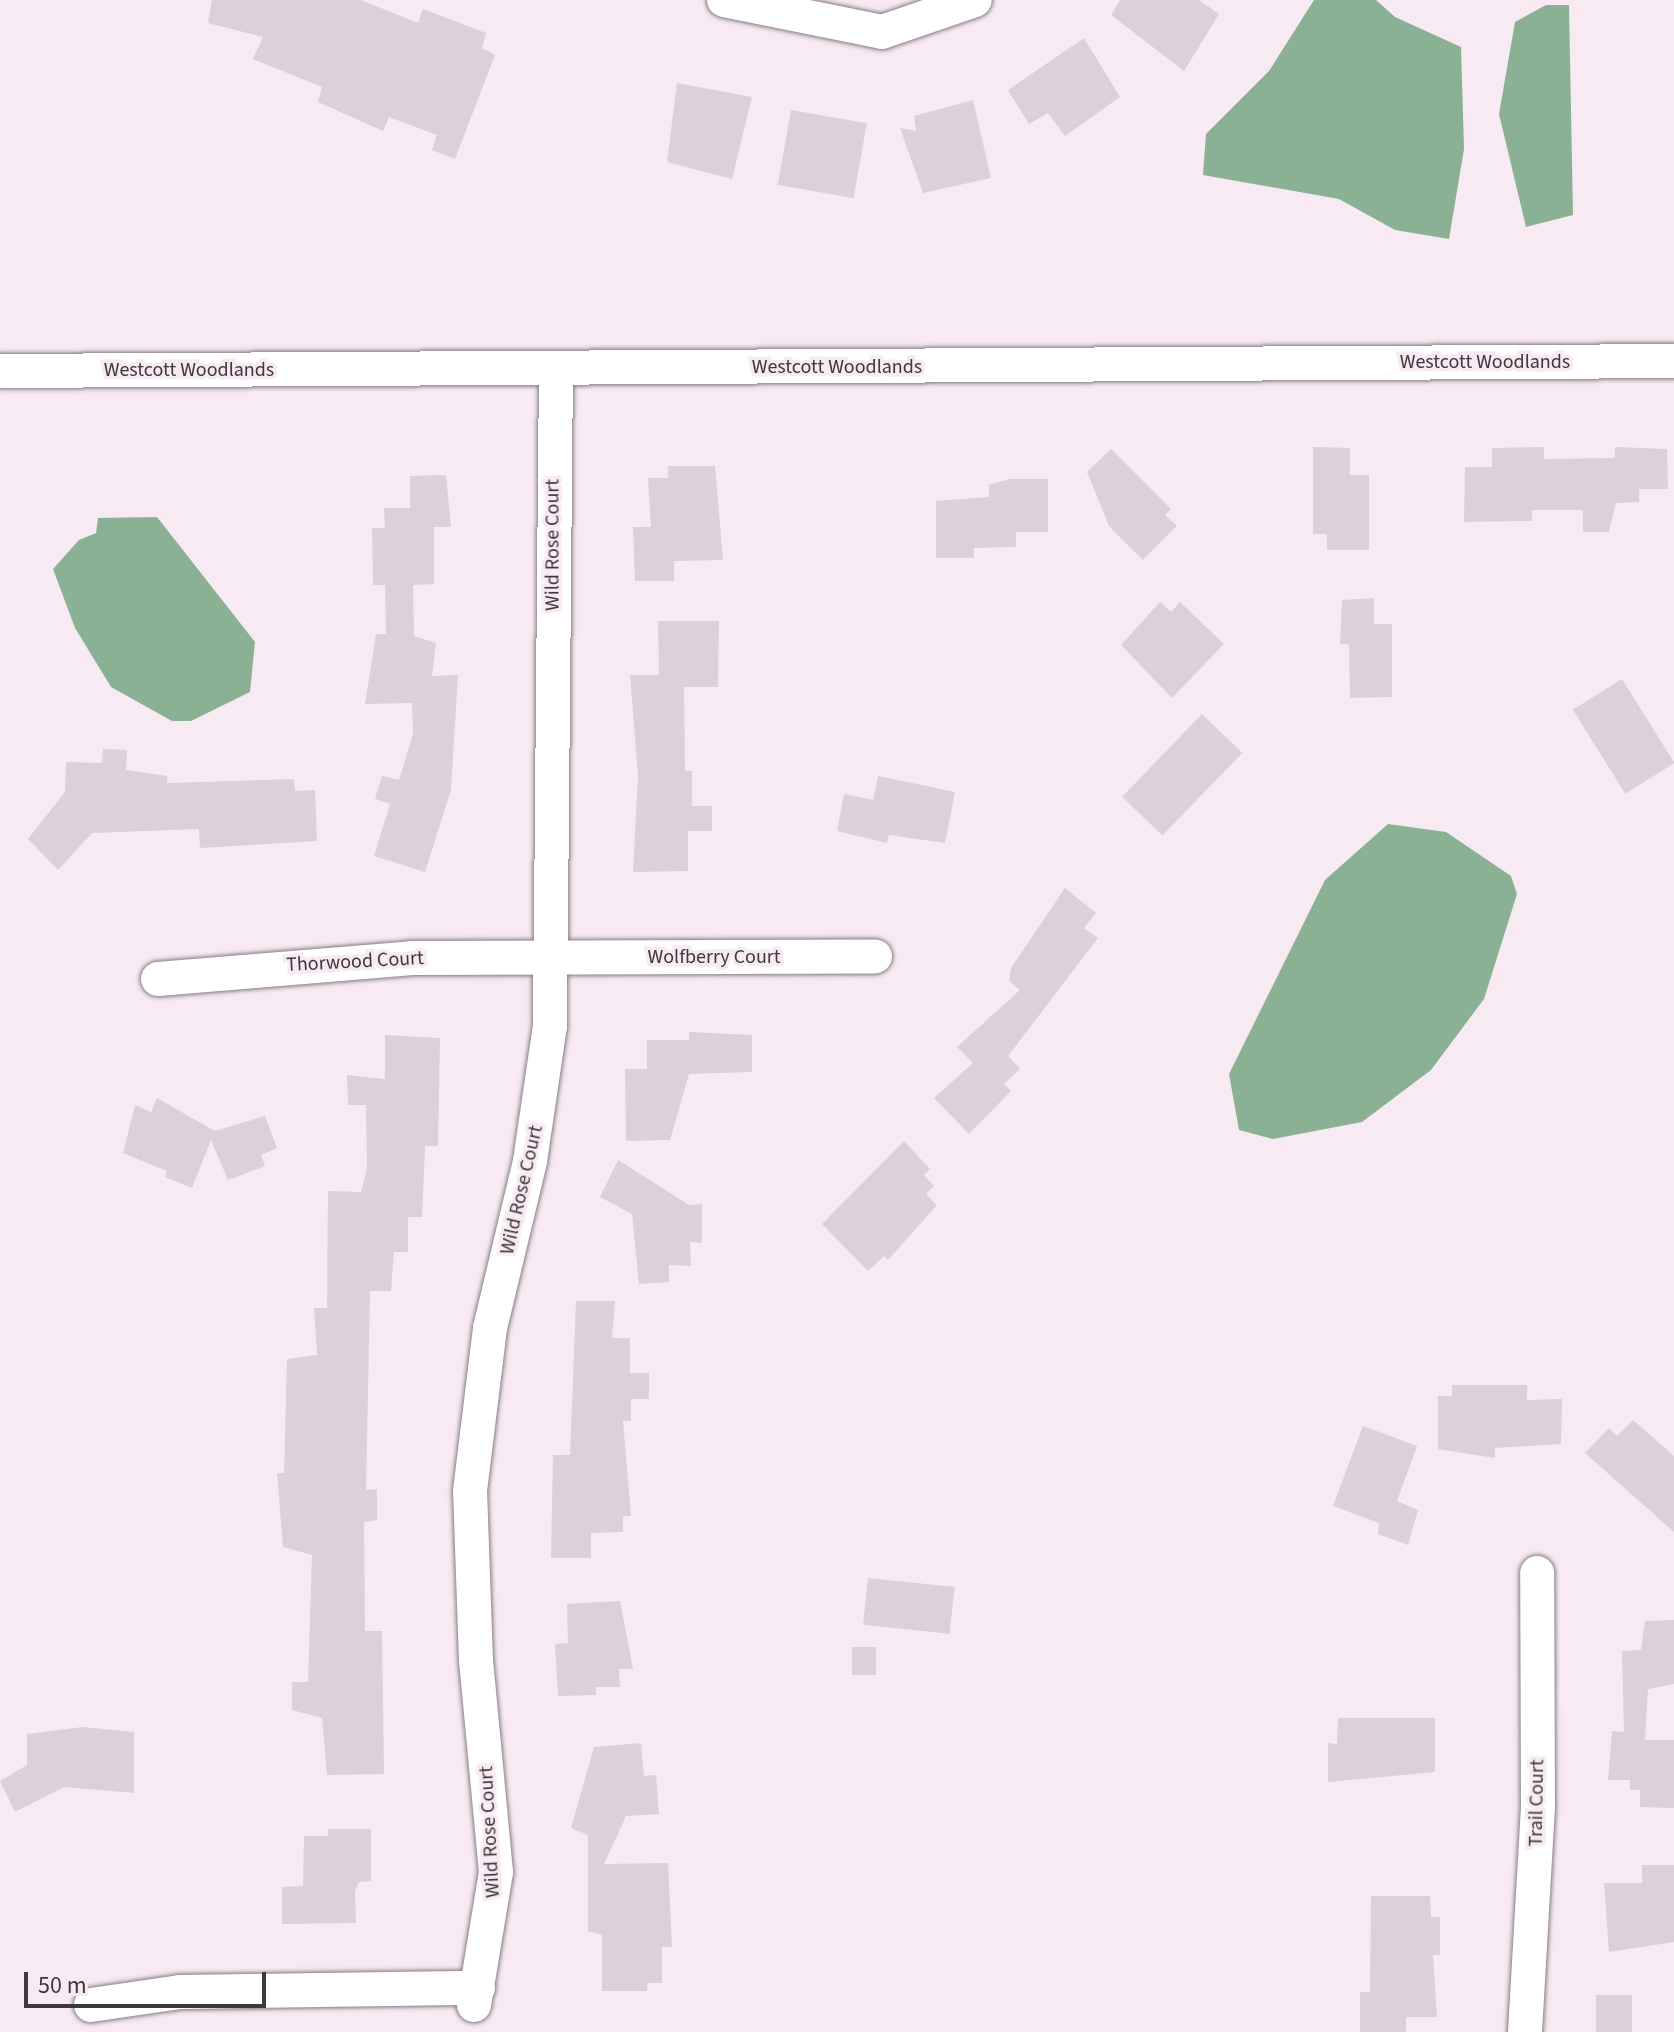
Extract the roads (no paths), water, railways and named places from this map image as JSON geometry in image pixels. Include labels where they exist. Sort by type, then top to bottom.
[{"type":"street","points":[[724,0],[882,32],[975,0]]},
{"type":"street","name":"Westcott Woodlands","points":[[0,371],[1674,361]]},
{"type":"street","name":"Wild Rose Court","points":[[91,2005],[180,1992],[476,1997],[496,1872],[473,1614],[473,1450],[490,1328],[542,1094],[552,958],[556,369]]},
{"type":"street","name":"Wolfberry Court","points":[[552,958],[875,956]]},
{"type":"street","name":"Thorwood Court","points":[[158,979],[341,961],[552,958]]},
{"type":"street","name":"Trail Court","points":[[1525,2032],[1538,1809],[1537,1573]]}]
